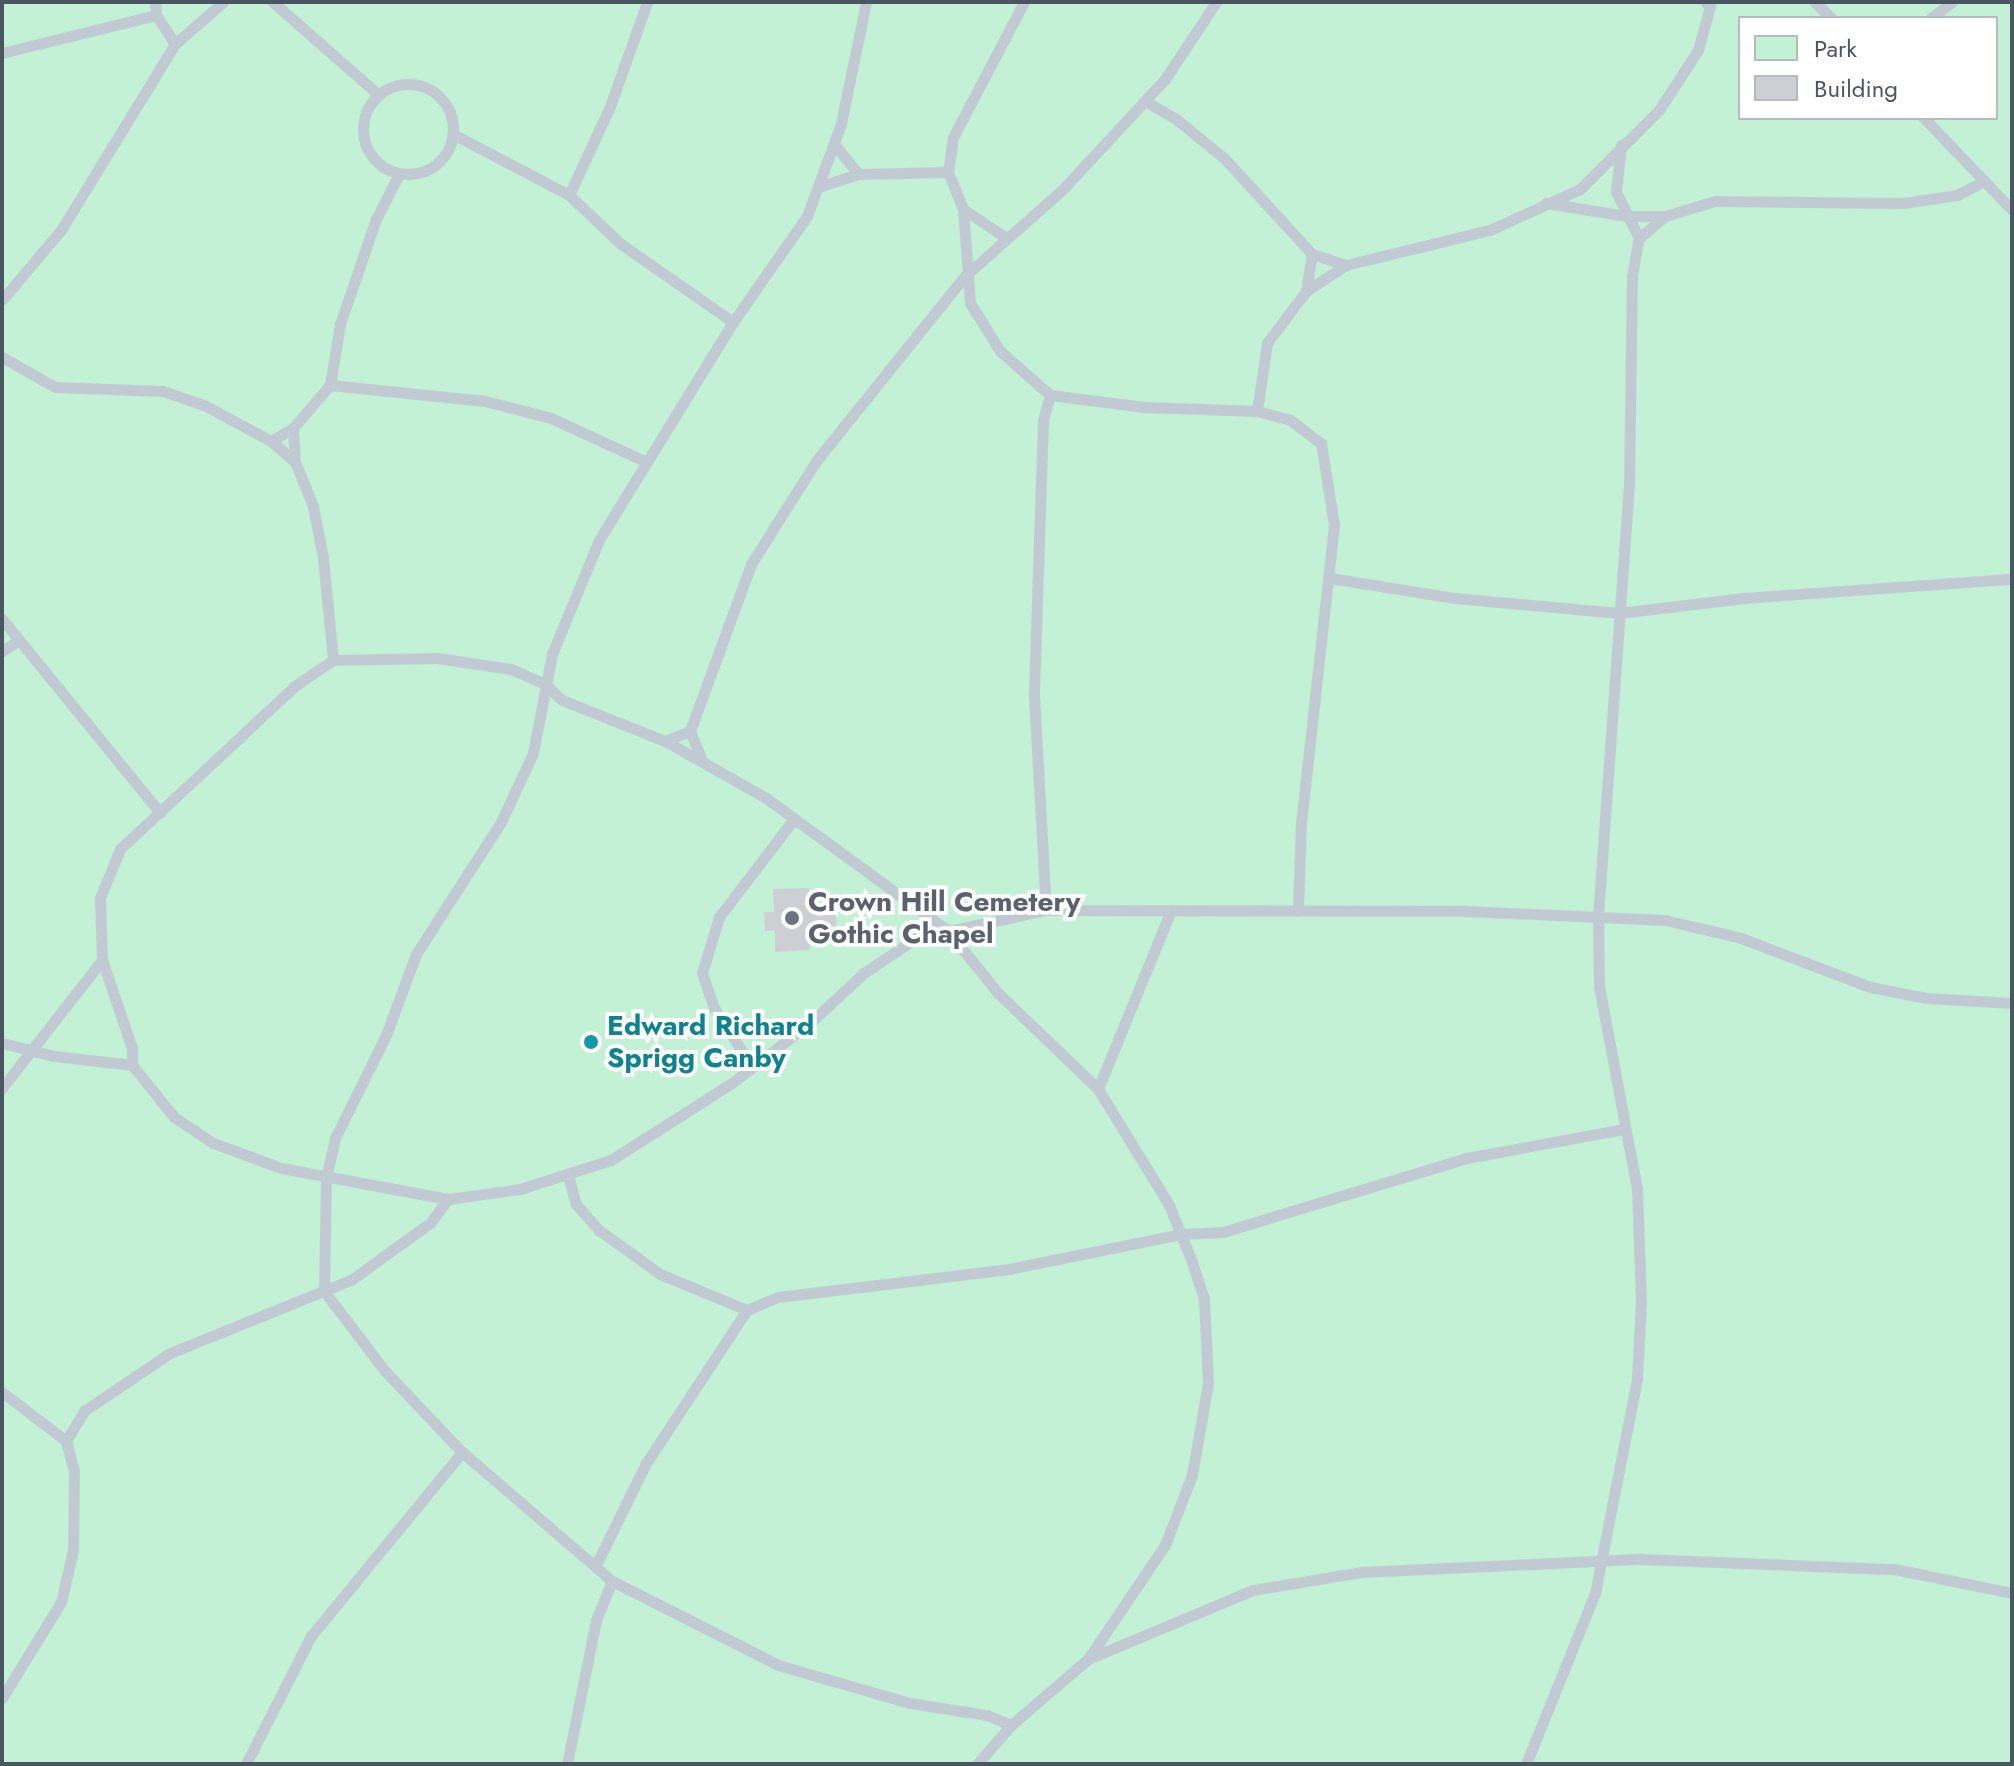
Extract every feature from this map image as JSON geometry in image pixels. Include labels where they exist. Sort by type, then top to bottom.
[{"type":"lane","points":[[155,2],[156,15],[175,44]]},
{"type":"lane","points":[[2,300],[61,230],[175,44],[223,2]]},
{"type":"lane","points":[[273,2],[379,95]]},
{"type":"lane","points":[[569,195],[609,109],[647,2]]},
{"type":"lane","points":[[866,2],[834,144],[807,216],[733,322],[645,461],[576,586],[545,684],[533,753],[501,822],[416,954],[386,1035],[335,1138],[326,1178],[324,1291],[385,1371],[462,1452],[612,1581],[778,1665],[910,1703],[987,1715],[1011,1725]]},
{"type":"lane","points":[[1024,2],[953,137],[948,172],[963,209],[965,276],[970,303],[1000,351],[1050,395],[1144,407],[1257,411],[1290,420],[1321,443],[1334,525],[1301,823],[1298,911]]},
{"type":"lane","points":[[702,760],[690,731],[751,564],[816,461],[965,276],[1005,237],[1064,188],[1145,101],[1216,2]]},
{"type":"lane","points":[[1257,411],[1267,343],[1306,291],[1346,265],[1490,230],[1580,189],[1659,110],[1698,50],[1710,6],[1705,2]]},
{"type":"lane","points":[[1934,16],[1952,2]]},
{"type":"lane","points":[[2,53],[156,15]]},
{"type":"lane","points":[[402,84],[431,91],[445,103],[453,134],[438,163],[415,174],[399,174],[377,163],[364,142],[366,116],[379,95],[402,84]]},
{"type":"lane","points":[[1145,101],[1175,118],[1225,159],[1312,254],[1346,265]]},
{"type":"lane","points":[[1926,120],[2012,210]]},
{"type":"lane","points":[[453,134],[569,195],[621,244],[733,322]]},
{"type":"lane","points":[[834,144],[858,174]]},
{"type":"lane","points":[[1622,145],[1616,192],[1625,216],[1639,238]]},
{"type":"lane","points":[[818,187],[858,174],[948,172]]},
{"type":"lane","points":[[271,441],[293,428],[330,385],[340,324],[376,219],[399,174]]},
{"type":"lane","points":[[1545,203],[1625,216],[1665,216],[1715,201],[1903,203],[1957,195],[1985,181]]},
{"type":"lane","points":[[963,209],[1005,237]]},
{"type":"lane","points":[[1526,1764],[1595,1593],[1637,1378],[1641,1302],[1637,1189],[1599,986],[1598,916],[1629,487],[1632,276],[1639,238],[1665,216]]},
{"type":"lane","points":[[1306,291],[1312,254]]},
{"type":"lane","points":[[945,301],[970,303]]},
{"type":"lane","points":[[2,357],[55,387],[163,391],[206,406],[271,441],[295,462]]},
{"type":"lane","points":[[330,385],[498,404],[551,418],[645,461]]},
{"type":"lane","points":[[1046,910],[1034,692],[1043,420],[1050,395]]},
{"type":"lane","points":[[293,428],[295,462],[318,532],[333,660]]},
{"type":"lane","points":[[1330,578],[1455,598],[1619,613],[1744,598],[2012,579]]},
{"type":"lane","points":[[2,619],[160,813]]},
{"type":"lane","points":[[2,651],[18,641]]},
{"type":"lane","points":[[977,1764],[1011,1725],[1088,1659],[1165,1545],[1192,1475],[1208,1383],[1204,1298],[1169,1205],[1098,1089],[998,993],[947,930],[794,819],[702,760],[665,741],[562,700],[545,684],[511,669],[437,658],[333,660],[295,686],[120,849],[100,898],[102,960],[132,1048],[132,1065],[174,1117],[213,1143],[326,1178],[448,1199],[568,1175],[611,1160],[671,1125],[811,1022],[864,973],[916,938],[947,930],[1046,910],[1298,911],[1665,920],[1741,938],[1870,987],[1926,998],[2012,1003]]},
{"type":"lane","points":[[665,741],[690,731]]},
{"type":"lane","points":[[751,1065],[714,1008],[702,973],[719,917],[794,819]]},
{"type":"lane","points":[[1098,1089],[1171,910]]},
{"type":"lane","points":[[2,1088],[102,960]]},
{"type":"lane","points":[[2,1043],[29,1051],[132,1065]]},
{"type":"lane","points":[[596,1565],[645,1465],[747,1310],[778,1297],[1009,1269],[1181,1234],[1223,1232],[1467,1158],[1624,1129]]},
{"type":"lane","points":[[568,1175],[576,1204],[599,1230],[660,1274],[747,1310]]},
{"type":"lane","points":[[66,1441],[84,1411],[170,1353],[351,1280],[431,1222],[448,1199]]},
{"type":"lane","points":[[2,1392],[66,1441],[74,1471],[73,1550],[61,1602],[2,1698]]},
{"type":"lane","points":[[246,1764],[311,1636],[462,1452]]},
{"type":"lane","points":[[1088,1659],[1253,1590],[1362,1572],[1602,1559],[1894,1569],[2012,1593]]},
{"type":"lane","points":[[567,1764],[596,1620],[612,1581]]},
{"type":"green space","points":[[2,2],[2012,2],[2012,1764],[2,1764]]},
{"type":"building","points":[[809,888],[810,906],[836,905],[837,933],[809,934],[810,950],[775,952],[775,930],[765,931],[764,912],[774,912],[773,889]]},
{"type":"place","name":"Crown Hill Cemetery Gothic Chapel","points":[[792,918]]},
{"type":"place","name":"Edward Richard Sprigg Canby","points":[[591,1042]]}]
